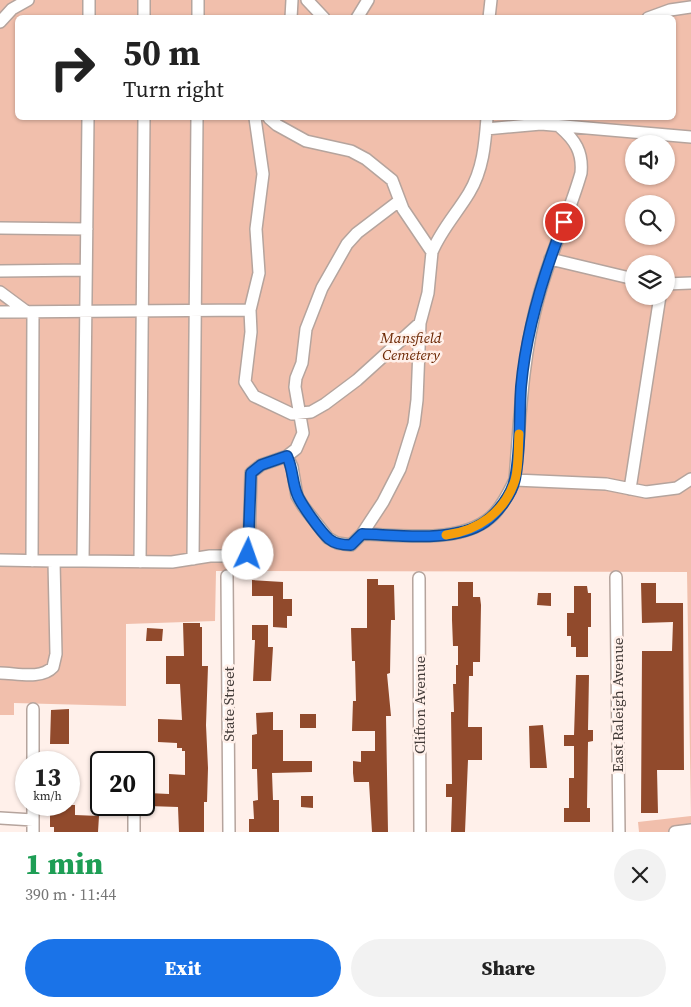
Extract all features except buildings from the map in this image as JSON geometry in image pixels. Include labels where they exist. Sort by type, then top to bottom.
[{"type":"street","points":[[0,22],[12,9],[28,0]]},
{"type":"street","points":[[89,0],[89,15]]},
{"type":"street","points":[[144,0],[144,15]]},
{"type":"street","points":[[198,0],[198,15]]},
{"type":"street","points":[[292,0],[292,15]]},
{"type":"street","points":[[307,0],[321,15]]},
{"type":"street","points":[[359,15],[368,0]]},
{"type":"street","points":[[489,15],[491,0]]},
{"type":"street","points":[[656,15],[670,10],[691,7]]},
{"type":"street","points":[[84,561],[88,120]]},
{"type":"street","points":[[140,562],[144,120]]},
{"type":"street","points":[[194,559],[198,120]]},
{"type":"street","points":[[256,120],[263,180],[256,229],[259,274],[250,310],[251,332],[246,382],[254,396],[286,412],[298,414],[311,412],[337,395],[420,324]]},
{"type":"street","points":[[271,120],[306,141],[345,149],[366,159],[392,180],[399,201],[432,252]]},
{"type":"street","points":[[287,456],[292,467],[297,496],[328,538],[343,545],[351,545],[362,534],[396,477],[412,431],[417,400],[420,324],[428,293],[432,252],[442,230],[463,202],[477,175],[483,159],[487,120]]},
{"type":"street","points":[[486,130],[541,124],[691,137]]},
{"type":"street","points":[[362,534],[462,533],[484,523],[494,514],[503,504],[515,480],[525,359],[538,299],[550,259],[578,185],[582,161],[574,140],[560,126]]},
{"type":"street","points":[[0,560],[140,562],[194,559],[210,556],[244,556],[248,554],[251,473],[261,465],[287,456],[296,449],[301,441],[303,433],[298,414],[296,378],[302,363],[306,329],[322,288],[347,244],[357,233],[399,201]]},
{"type":"street","points":[[0,228],[87,229]]},
{"type":"street","points":[[550,259],[625,277]]},
{"type":"street","points":[[0,271],[86,270]]},
{"type":"street","points":[[675,284],[691,283]]},
{"type":"street","points":[[0,292],[30,312]]},
{"type":"street","points":[[630,489],[659,305]]},
{"type":"street","points":[[0,312],[250,310]]},
{"type":"street","points":[[30,312],[32,561]]},
{"type":"street","points":[[677,488],[691,479]]},
{"type":"street","points":[[515,480],[606,484],[646,492],[677,488],[691,490]]},
{"type":"street","points":[[0,673],[45,673],[53,667],[56,654],[54,560]]},
{"type":"street","name":"State Street","points":[[227,576],[229,832]]},
{"type":"street","name":"East Raleigh Avenue","points":[[616,577],[619,832]]},
{"type":"street","name":"Clifton Avenue","points":[[419,578],[420,832]]},
{"type":"street","points":[[32,709],[32,751]]},
{"type":"street","points":[[32,832],[33,816]]},
{"type":"street","points":[[134,816],[134,832]]},
{"type":"street","points":[[0,818],[33,820]]},
{"type":"street","points":[[675,832],[691,830]]},
{"type":"green space","name":"Mansfield Cemetery","points":[[0,0],[691,0],[691,816],[687,572],[216,571],[215,621],[126,624],[126,706],[14,703],[14,715],[0,715]]},
{"type":"green space","points":[[691,816],[691,832],[639,832],[638,822]]},
{"type":"slow traffic","points":[[446,535],[462,533],[484,523],[503,504],[515,480],[519,434]]},
{"type":"route","points":[[248,554],[249,482],[251,473],[261,465],[287,456],[292,467],[297,496],[303,506],[328,538],[343,545],[351,545],[362,534],[445,535],[462,533],[484,523],[494,514],[503,504],[515,480],[522,386],[528,341],[550,259],[564,222]]}]
